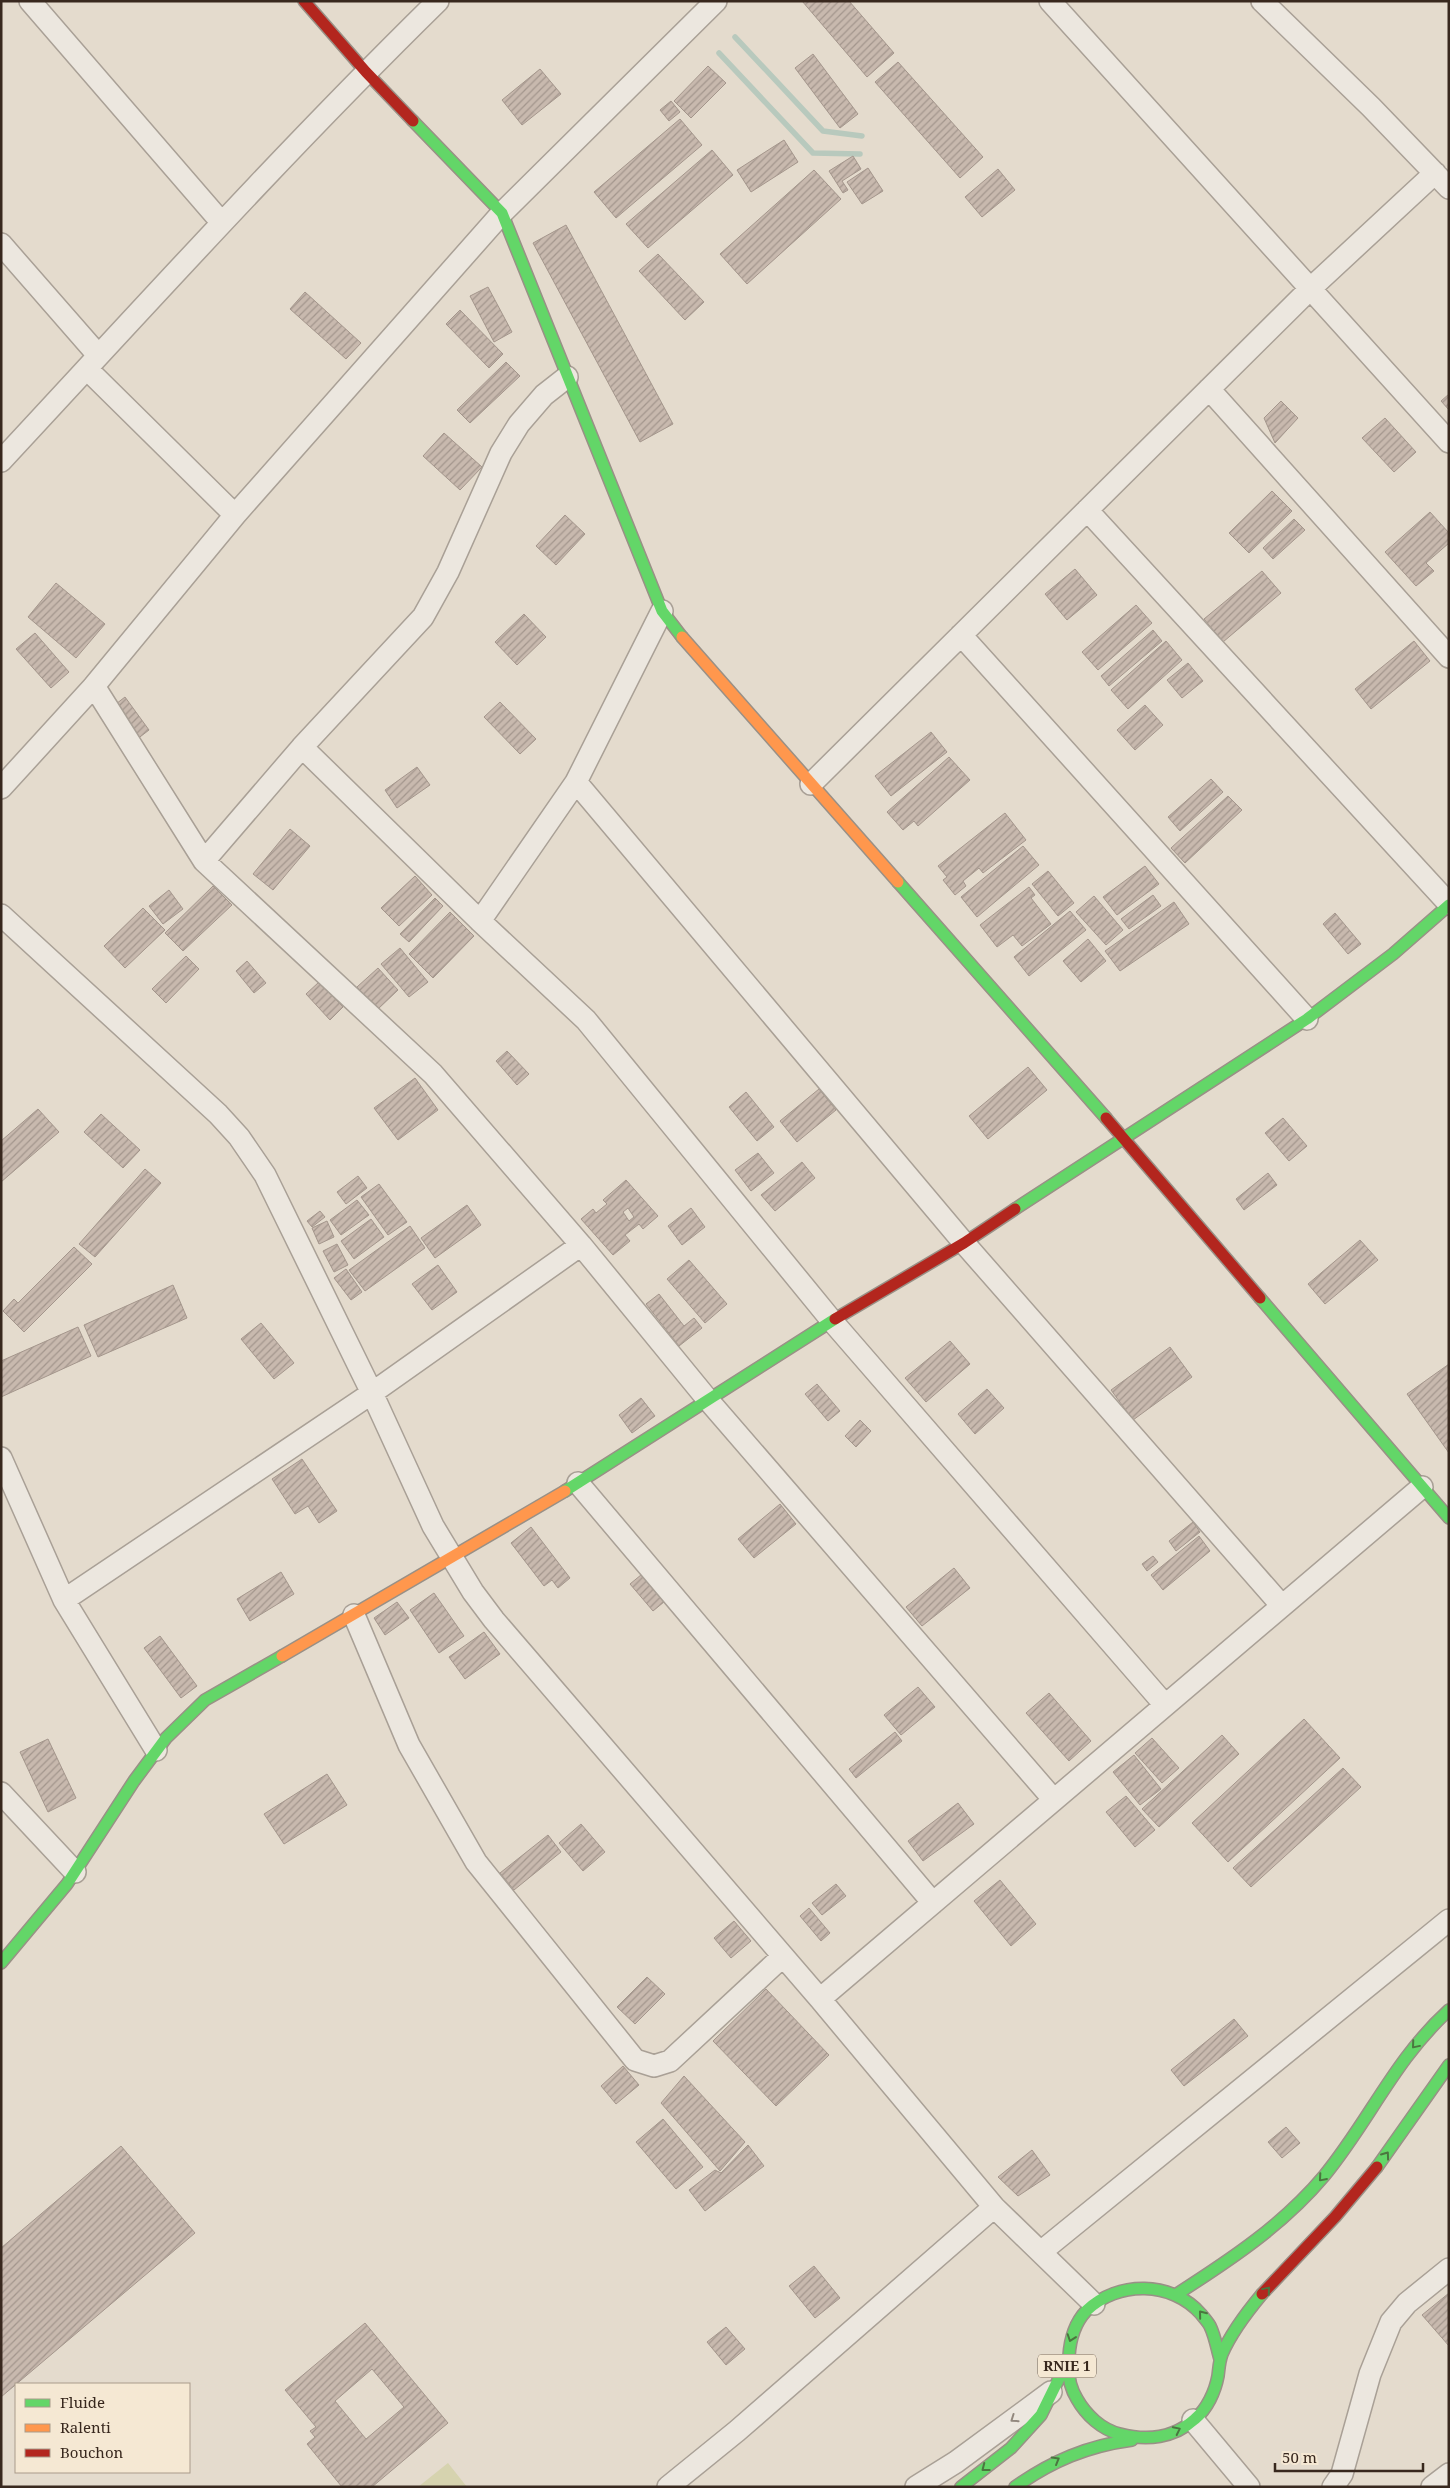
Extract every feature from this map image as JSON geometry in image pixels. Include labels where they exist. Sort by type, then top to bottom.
[{"type":"main road","points":[[304,1],[366,72],[502,213],[662,611],[679,634],[1123,1137],[1449,1518]]},
{"type":"main road","points":[[1,1964],[75,1872],[156,1750],[183,1718],[205,1700],[452,1558],[578,1482],[832,1321],[964,1243],[1123,1137],[1307,1019],[1393,954],[1449,904]]},
{"type":"main road","points":[[1177,2294],[1243,2251],[1286,2216],[1324,2176],[1357,2132],[1415,2044],[1449,2010]]},
{"type":"main road","name":"RNIE 1","points":[[1220,2359],[1249,2311],[1373,2170],[1449,2066]]},
{"type":"main road","name":"RNIE 1","points":[[961,2487],[1010,2448],[1041,2415],[1067,2362],[1071,2336],[1081,2319],[1094,2304],[1113,2293],[1134,2287],[1156,2287],[1177,2294],[1194,2305],[1211,2326],[1218,2345],[1220,2359],[1217,2382],[1213,2393],[1204,2408],[1193,2420],[1170,2434],[1143,2439],[1100,2443],[1067,2454],[1033,2473],[1015,2487]]},
{"type":"main road","name":"RNIE 1","points":[[1067,2362],[1072,2392],[1089,2416],[1114,2433],[1143,2439]]},
{"type":"street","points":[[30,1],[222,223]]},
{"type":"street","points":[[1,461],[222,223],[366,72],[438,1]]},
{"type":"street","points":[[1050,1],[1449,442]]},
{"type":"street","points":[[811,784],[1310,289],[1442,180],[1262,1]]},
{"type":"street","points":[[1,788],[94,686],[235,515],[502,213],[703,6]]},
{"type":"street","points":[[1,244],[93,362],[235,515]]},
{"type":"street","points":[[204,861],[302,747],[423,616],[448,572],[501,453],[519,424],[544,395],[567,378]]},
{"type":"street","points":[[1209,389],[1449,658]]},
{"type":"street","points":[[1087,510],[1449,904]]},
{"type":"street","points":[[480,921],[576,782],[662,611]]},
{"type":"street","points":[[961,635],[1307,1019]]},
{"type":"street","points":[[94,686],[204,861],[433,1074],[581,1246],[708,1400],[1054,1800]]},
{"type":"street","points":[[302,747],[480,921],[586,1020],[832,1321],[1165,1705]]},
{"type":"street","points":[[576,782],[964,1243],[1282,1606]]},
{"type":"street","points":[[1,915],[218,1114],[239,1137],[265,1175],[372,1393],[433,1526],[473,1592],[494,1620],[820,1999],[994,2207],[1042,2251],[1094,2304]]},
{"type":"street","points":[[64,1600],[372,1393],[581,1246]]},
{"type":"street","points":[[1,1458],[64,1600],[156,1750]]},
{"type":"street","points":[[578,1482],[933,1903]]},
{"type":"street","points":[[820,1999],[1422,1487]]},
{"type":"street","points":[[354,1615],[409,1745],[476,1862],[635,2060],[654,2066],[670,2060],[782,1956]]},
{"type":"street","points":[[1,1793],[75,1872]]},
{"type":"street","points":[[1042,2251],[1449,1920]]},
{"type":"street","points":[[668,2487],[737,2431],[994,2207]]},
{"type":"street","points":[[1333,2487],[1342,2474],[1370,2374],[1391,2322],[1408,2302],[1449,2269]]},
{"type":"street","points":[[916,2487],[956,2462],[1054,2390]]},
{"type":"street","points":[[1193,2420],[1248,2487]]},
{"type":"street","points":[[1432,2487],[1449,2474]]},
{"type":"shaded area","points":[[448,2463],[467,2487],[418,2487]]},
{"type":"building","points":[[802,1],[849,1],[894,53],[867,77]]},
{"type":"building","points":[[813,54],[858,114],[840,128],[795,68]]},
{"type":"building","points":[[898,62],[983,157],[960,178],[875,82]]},
{"type":"building","points":[[708,66],[726,83],[691,118],[674,101]]},
{"type":"building","points":[[540,69],[561,94],[522,125],[502,100]]},
{"type":"building","points":[[671,101],[680,112],[669,121],[660,110]]},
{"type":"building","points":[[680,119],[702,145],[616,218],[594,192]]},
{"type":"building","points":[[784,140],[798,162],[751,192],[737,170]]},
{"type":"building","points":[[712,150],[733,175],[648,248],[626,224]]},
{"type":"building","points":[[853,156],[861,169],[842,181],[848,190],[843,193],[829,171]]},
{"type":"building","points":[[868,168],[883,191],[862,204],[847,182]]},
{"type":"building","points":[[998,169],[1015,190],[982,217],[965,197]]},
{"type":"building","points":[[814,170],[841,199],[747,284],[720,254]]},
{"type":"building","points":[[566,225],[673,424],[640,442],[533,243]]},
{"type":"building","points":[[658,254],[704,302],[685,320],[639,271]]},
{"type":"building","points":[[488,287],[512,332],[494,342],[470,296]]},
{"type":"building","points":[[305,292],[361,343],[346,359],[290,309]]},
{"type":"building","points":[[460,310],[503,354],[489,368],[446,324]]},
{"type":"building","points":[[506,362],[520,376],[470,423],[457,410]]},
{"type":"building","points":[[1449,394],[1449,410],[1441,401]]},
{"type":"building","points":[[1281,401],[1298,418],[1275,443],[1264,418]]},
{"type":"building","points":[[1385,418],[1416,452],[1394,472],[1362,438]]},
{"type":"building","points":[[444,433],[482,467],[460,490],[423,456]]},
{"type":"building","points":[[1272,491],[1292,511],[1249,553],[1229,533]]},
{"type":"building","points":[[1430,512],[1449,533],[1449,543],[1426,563],[1434,571],[1416,586],[1385,552]]},
{"type":"building","points":[[565,515],[585,534],[556,565],[536,546]]},
{"type":"building","points":[[1294,519],[1305,530],[1273,559],[1263,548]]},
{"type":"building","points":[[1075,569],[1097,595],[1067,620],[1045,594]]},
{"type":"building","points":[[1262,571],[1281,593],[1223,642],[1204,619]]},
{"type":"building","points":[[56,583],[105,624],[76,658],[28,617]]},
{"type":"building","points":[[1136,605],[1152,623],[1098,670],[1082,652]]},
{"type":"building","points":[[524,614],[546,637],[517,665],[495,642]]},
{"type":"building","points":[[1153,630],[1162,641],[1109,686],[1101,676]]},
{"type":"building","points":[[35,633],[69,672],[51,688],[16,649]]},
{"type":"building","points":[[1166,641],[1182,660],[1128,709],[1111,690]]},
{"type":"building","points":[[1414,641],[1430,661],[1371,709],[1355,689]]},
{"type":"building","points":[[1188,663],[1203,681],[1182,698],[1167,680]]},
{"type":"building","points":[[125,697],[149,730],[136,740],[112,707]]},
{"type":"building","points":[[500,702],[536,739],[520,754],[484,717]]},
{"type":"building","points":[[1145,705],[1163,725],[1135,750],[1117,730]]},
{"type":"building","points":[[931,732],[947,752],[891,796],[875,776]]},
{"type":"building","points":[[949,757],[970,780],[918,826],[914,821],[903,830],[887,812]]},
{"type":"building","points":[[417,767],[430,785],[397,808],[385,790]]},
{"type":"building","points":[[1211,779],[1223,792],[1180,831],[1168,817]]},
{"type":"building","points":[[1228,796],[1242,810],[1185,863],[1171,848]]},
{"type":"building","points":[[1005,813],[1026,840],[983,873],[979,868],[963,881],[966,886],[955,895],[943,880],[947,877],[938,866]]},
{"type":"building","points":[[290,829],[310,846],[273,890],[253,874]]},
{"type":"building","points":[[1023,846],[1039,865],[977,917],[961,897]]},
{"type":"building","points":[[1145,866],[1159,884],[1117,915],[1103,897]]},
{"type":"building","points":[[1048,871],[1074,903],[1058,916],[1032,884]]},
{"type":"building","points":[[415,876],[432,895],[399,926],[381,908]]},
{"type":"building","points":[[213,886],[232,905],[183,951],[165,933]]},
{"type":"building","points":[[1029,887],[1035,895],[1031,898],[1051,924],[1022,946],[1013,935],[997,947],[980,925]]},
{"type":"building","points":[[169,890],[183,909],[163,924],[149,906]]},
{"type":"building","points":[[1153,895],[1161,906],[1129,929],[1121,919]]},
{"type":"building","points":[[1094,896],[1123,930],[1106,945],[1076,912]]},
{"type":"building","points":[[435,898],[443,906],[409,942],[400,934]]},
{"type":"building","points":[[1174,902],[1189,924],[1120,971],[1105,951]]},
{"type":"building","points":[[143,908],[165,930],[125,968],[104,946]]},
{"type":"building","points":[[1070,911],[1086,930],[1029,976],[1014,957]]},
{"type":"building","points":[[450,912],[474,936],[433,978],[409,954]]},
{"type":"building","points":[[1335,913],[1361,944],[1348,954],[1323,924]]},
{"type":"building","points":[[1088,939],[1106,961],[1081,982],[1063,961]]},
{"type":"building","points":[[400,948],[428,982],[409,997],[381,964]]},
{"type":"building","points":[[186,956],[199,969],[166,1003],[152,989]]},
{"type":"building","points":[[247,961],[266,983],[254,993],[236,971]]},
{"type":"building","points":[[378,968],[398,990],[377,1010],[357,987]]},
{"type":"building","points":[[319,982],[343,1007],[330,1020],[306,994]]},
{"type":"building","points":[[507,1051],[529,1074],[517,1085],[496,1061]]},
{"type":"building","points":[[1028,1067],[1047,1090],[988,1139],[969,1116]]},
{"type":"building","points":[[415,1078],[438,1110],[398,1140],[374,1108]]},
{"type":"building","points":[[819,1089],[836,1110],[797,1142],[780,1121]]},
{"type":"building","points":[[746,1092],[774,1127],[757,1141],[729,1107]]},
{"type":"building","points":[[38,1109],[59,1132],[1,1182],[1,1141]]},
{"type":"building","points":[[101,1114],[140,1150],[123,1168],[84,1132]]},
{"type":"building","points":[[1283,1118],[1307,1146],[1289,1161],[1265,1133]]},
{"type":"building","points":[[758,1153],[774,1173],[751,1191],[735,1170]]},
{"type":"building","points":[[802,1162],[815,1178],[775,1211],[761,1195]]},
{"type":"building","points":[[145,1169],[161,1183],[95,1257],[79,1244]]},
{"type":"building","points":[[1268,1173],[1277,1185],[1244,1210],[1236,1199]]},
{"type":"building","points":[[358,1176],[367,1188],[346,1204],[337,1192]]},
{"type":"building","points":[[626,1180],[658,1216],[643,1229],[639,1224],[625,1235],[630,1241],[613,1255],[581,1219],[593,1209],[596,1213],[607,1204],[603,1200]],"holes":[[[628,1208],[634,1217],[629,1221],[623,1212]]]},
{"type":"building","points":[[379,1184],[407,1222],[388,1235],[361,1197]]},
{"type":"building","points":[[357,1200],[369,1215],[341,1235],[330,1220]]},
{"type":"building","points":[[467,1205],[481,1225],[435,1258],[421,1238]]},
{"type":"building","points":[[691,1208],[705,1227],[682,1245],[668,1226]]},
{"type":"building","points":[[320,1211],[325,1217],[312,1227],[307,1221]]},
{"type":"building","points":[[371,1219],[384,1237],[354,1259],[341,1241]]},
{"type":"building","points":[[327,1221],[334,1237],[319,1244],[312,1228]]},
{"type":"building","points":[[410,1226],[425,1248],[365,1291],[349,1270]]},
{"type":"building","points":[[1360,1240],[1378,1260],[1325,1304],[1308,1284]]},
{"type":"building","points":[[337,1244],[348,1265],[334,1272],[323,1251]]},
{"type":"building","points":[[74,1247],[92,1264],[24,1332],[3,1311],[14,1299],[18,1303]]},
{"type":"building","points":[[689,1260],[727,1304],[705,1323],[667,1279]]},
{"type":"building","points":[[438,1265],[457,1292],[432,1310],[412,1284]]},
{"type":"building","points":[[346,1269],[362,1292],[351,1300],[334,1278]]},
{"type":"building","points":[[173,1285],[187,1318],[98,1357],[84,1325]]},
{"type":"building","points":[[659,1294],[684,1326],[694,1318],[702,1328],[679,1346],[646,1304]]},
{"type":"building","points":[[261,1323],[294,1363],[274,1379],[241,1339]]},
{"type":"building","points":[[78,1327],[91,1356],[1,1397],[1,1361]]},
{"type":"building","points":[[950,1341],[970,1364],[926,1402],[905,1378]]},
{"type":"building","points":[[1170,1347],[1192,1377],[1133,1420],[1111,1390]]},
{"type":"building","points":[[1449,1364],[1449,1453],[1407,1394]]},
{"type":"building","points":[[817,1384],[840,1411],[828,1421],[805,1394]]},
{"type":"building","points":[[987,1389],[1004,1408],[975,1434],[958,1414]]},
{"type":"building","points":[[641,1398],[655,1416],[632,1433],[619,1415]]},
{"type":"building","points":[[860,1420],[871,1431],[856,1447],[845,1436]]},
{"type":"building","points":[[302,1459],[337,1511],[319,1523],[308,1506],[295,1514],[272,1479]]},
{"type":"building","points":[[780,1504],[796,1524],[754,1558],[738,1539]]},
{"type":"building","points":[[1193,1522],[1200,1532],[1176,1551],[1169,1541]]},
{"type":"building","points":[[531,1527],[570,1578],[558,1588],[552,1580],[544,1586],[511,1543]]},
{"type":"building","points":[[1199,1536],[1210,1551],[1163,1590],[1151,1575]]},
{"type":"building","points":[[1153,1556],[1158,1562],[1147,1571],[1142,1564]]},
{"type":"building","points":[[954,1568],[970,1588],[922,1626],[906,1607]]},
{"type":"building","points":[[647,1570],[670,1597],[653,1611],[630,1584]]},
{"type":"building","points":[[281,1572],[294,1594],[250,1621],[237,1599]]},
{"type":"building","points":[[434,1593],[464,1636],[439,1653],[410,1610]]},
{"type":"building","points":[[397,1602],[409,1618],[385,1635],[374,1618]]},
{"type":"building","points":[[484,1632],[500,1654],[465,1679],[449,1657]]},
{"type":"building","points":[[160,1636],[197,1686],[181,1698],[144,1648]]},
{"type":"building","points":[[918,1687],[935,1707],[901,1735],[884,1715]]},
{"type":"building","points":[[1049,1693],[1091,1741],[1069,1761],[1026,1713]]},
{"type":"building","points":[[1304,1719],[1340,1758],[1228,1862],[1192,1823]]},
{"type":"building","points":[[895,1732],[902,1741],[856,1778],[849,1769]]},
{"type":"building","points":[[1222,1735],[1239,1754],[1159,1827],[1142,1809]]},
{"type":"building","points":[[1152,1738],[1179,1768],[1162,1783],[1135,1753]]},
{"type":"building","points":[[48,1739],[76,1798],[48,1812],[20,1752]]},
{"type":"building","points":[[1134,1755],[1161,1789],[1140,1805],[1113,1772]]},
{"type":"building","points":[[1343,1768],[1361,1787],[1251,1887],[1233,1868]]},
{"type":"building","points":[[327,1774],[347,1805],[284,1844],[264,1814]]},
{"type":"building","points":[[1126,1796],[1155,1830],[1135,1847],[1106,1812]]},
{"type":"building","points":[[958,1803],[974,1824],[923,1861],[908,1841]]},
{"type":"building","points":[[581,1824],[605,1852],[583,1871],[559,1843]]},
{"type":"building","points":[[548,1835],[561,1852],[514,1890],[500,1873]]},
{"type":"building","points":[[1000,1880],[1036,1924],[1011,1946],[974,1901]]},
{"type":"building","points":[[836,1884],[846,1896],[822,1915],[812,1903]]},
{"type":"building","points":[[809,1908],[830,1933],[821,1941],[800,1916]]},
{"type":"building","points":[[734,1921],[751,1941],[731,1958],[714,1938]]},
{"type":"building","points":[[647,1977],[665,1994],[635,2024],[617,2007]]},
{"type":"building","points":[[766,1989],[829,2055],[776,2106],[713,2041]]},
{"type":"building","points":[[1234,2019],[1248,2036],[1184,2086],[1171,2070]]},
{"type":"building","points":[[623,2066],[639,2085],[616,2104],[601,2086]]},
{"type":"building","points":[[684,2076],[745,2142],[720,2171],[661,2103]]},
{"type":"building","points":[[663,2119],[703,2167],[676,2189],[636,2142]]},
{"type":"building","points":[[1286,2127],[1300,2143],[1282,2158],[1268,2142]]},
{"type":"building","points":[[748,2145],[764,2166],[705,2211],[689,2190],[715,2170],[721,2173]]},
{"type":"building","points":[[121,2146],[195,2233],[18,2383],[15,2383],[15,2385],[1,2397],[1,2248]]},
{"type":"building","points":[[1032,2150],[1050,2175],[1018,2196],[998,2177]]},
{"type":"building","points":[[814,2266],[840,2298],[815,2318],[789,2286]]},
{"type":"building","points":[[1449,2293],[1449,2346],[1422,2315]]},
{"type":"building","points":[[365,2323],[448,2423],[372,2487],[342,2487],[307,2444],[315,2437],[310,2431],[316,2427],[285,2390]],"holes":[[[372,2369],[404,2407],[366,2439],[335,2401]]]},
{"type":"building","points":[[726,2327],[745,2349],[726,2365],[707,2342]]},
{"type":"waterway","points":[[735,37],[823,131],[862,136]]},
{"type":"waterway","points":[[719,53],[813,153],[860,154]]},
{"type":"traffic: fast","points":[[413,121],[502,213],[662,611],[682,637]]},
{"type":"traffic: fast","points":[[898,882],[1106,1118]]},
{"type":"traffic: fast","points":[[1015,1209],[1307,1019],[1393,954],[1449,905]]},
{"type":"traffic: fast","points":[[1260,1298],[1449,1518]]},
{"type":"traffic: fast","points":[[565,1491],[835,1319]]},
{"type":"traffic: fast","points":[[1,1963],[67,1884],[134,1781],[166,1738],[205,1700],[282,1656]]},
{"type":"traffic: fast","points":[[1177,2294],[1255,2241],[1308,2194],[1340,2155],[1413,2049],[1449,2010]]},
{"type":"traffic: fast","points":[[1377,2167],[1449,2065]]},
{"type":"traffic: fast","points":[[1220,2359],[1210,2326],[1189,2303],[1175,2295],[1160,2290],[1145,2288],[1129,2290],[1113,2294],[1099,2301],[1082,2316],[1072,2338],[1068,2362],[1070,2384],[1074,2394],[1090,2416],[1113,2432],[1130,2436],[1150,2437],[1169,2434],[1178,2430],[1195,2419],[1207,2405],[1215,2388],[1222,2354],[1230,2338],[1262,2294]]},
{"type":"traffic: fast","points":[[961,2487],[1011,2448],[1041,2415],[1067,2362]]},
{"type":"traffic: fast","points":[[1015,2487],[1056,2462],[1070,2456],[1100,2446],[1132,2440]]},
{"type":"traffic: slow","points":[[682,637],[898,882]]},
{"type":"traffic: slow","points":[[282,1656],[565,1491]]},
{"type":"traffic: jam","points":[[304,1],[366,72],[413,121]]},
{"type":"traffic: jam","points":[[1106,1118],[1260,1298]]},
{"type":"traffic: jam","points":[[835,1319],[964,1243],[1015,1209]]},
{"type":"traffic: jam","points":[[1262,2294],[1335,2217],[1377,2167]]}]
